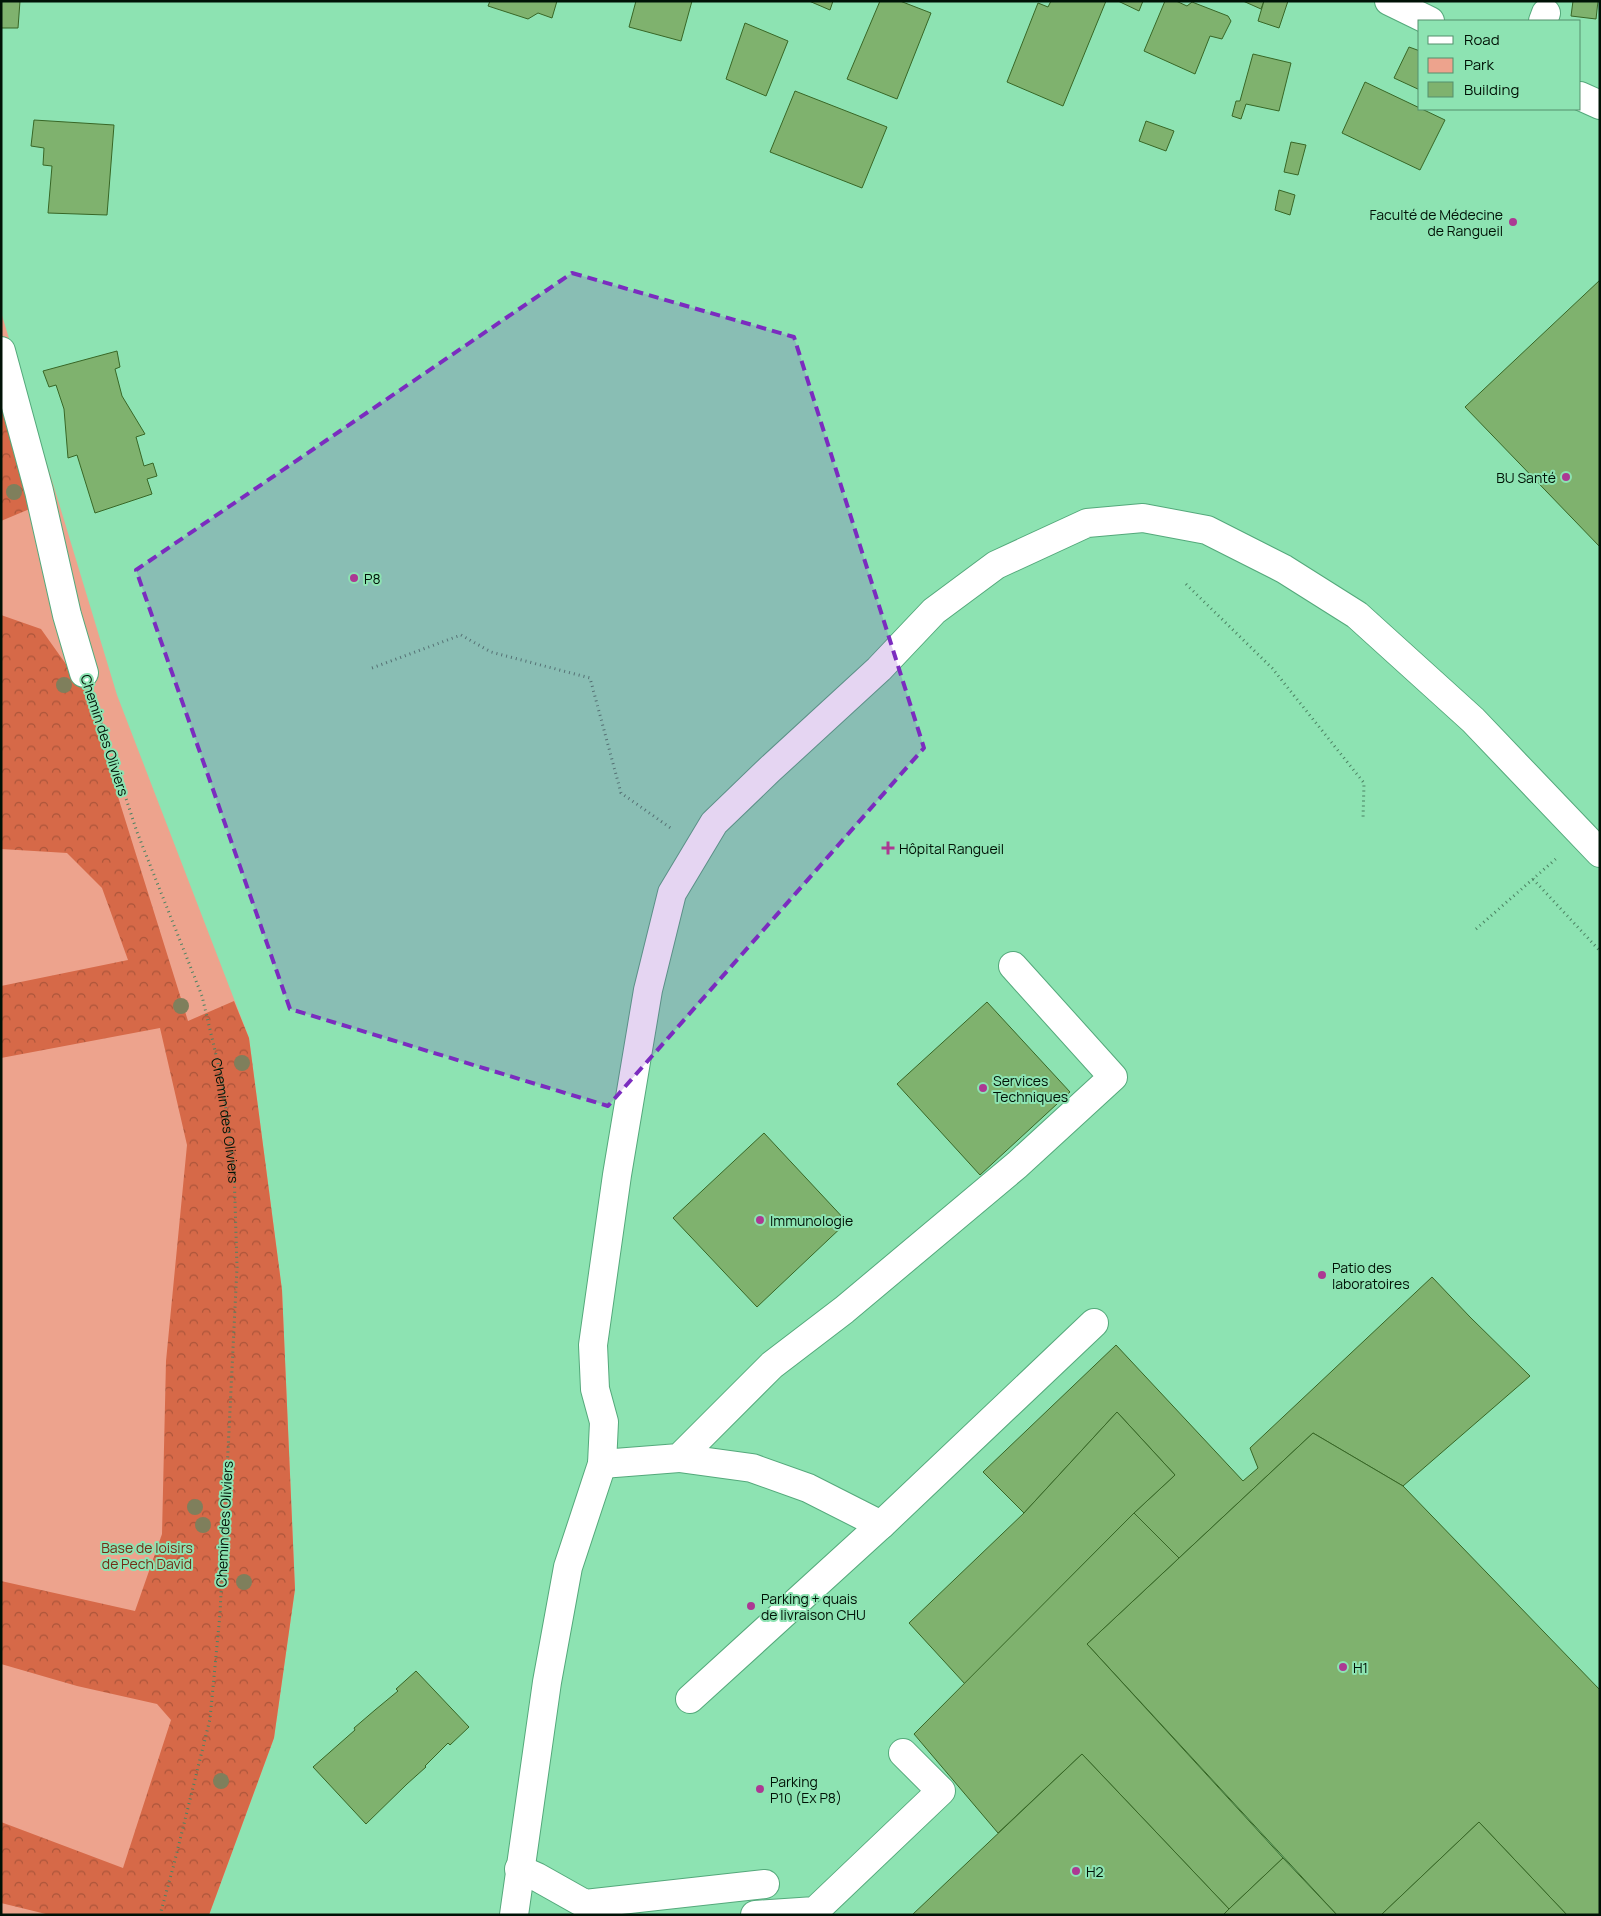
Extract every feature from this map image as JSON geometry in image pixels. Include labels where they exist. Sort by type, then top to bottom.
[{"type":"street","points":[[1389,1],[1428,20]]},
{"type":"street","points":[[1581,96],[1600,105]]},
{"type":"street","name":"Chemin des Oliviers","points":[[1,351],[39,491],[67,615],[84,673]]},
{"type":"street","points":[[514,1915],[519,1869],[547,1682],[568,1568],[602,1464],[604,1422],[595,1389],[593,1345],[617,1175],[648,990],[672,893],[714,823],[768,770],[880,669],[934,612],[996,565],[1087,523],[1143,518],[1207,530],[1284,569],[1357,615],[1473,720],[1600,853]]},
{"type":"street","points":[[678,1458],[772,1365],[844,1310],[1010,1172],[1113,1077],[1013,966]]},
{"type":"street","points":[[690,1698],[881,1525],[1094,1323]]},
{"type":"street","points":[[602,1464],[678,1458],[752,1468],[808,1488],[881,1525]]},
{"type":"street","points":[[755,1915],[815,1911],[941,1791],[902,1753]]},
{"type":"street","points":[[519,1869],[538,1877],[585,1904],[764,1884]]},
{"type":"path","points":[[1186,584],[1272,668],[1364,783],[1363,819]]},
{"type":"path","points":[[372,668],[461,635],[491,652],[590,678],[621,793],[674,831]]},
{"type":"path","name":"Chemin des Oliviers","points":[[84,673],[137,832],[202,996],[222,1080],[234,1169],[237,1267],[220,1614],[210,1719],[160,1915]]},
{"type":"path","points":[[1476,929],[1533,879],[1600,951]]},
{"type":"highlighted area","points":[[572,273],[794,337],[924,748],[608,1106],[290,1009],[136,570]]},
{"type":"green space","name":"Base de loisirs de Pech David","points":[[1,312],[117,695],[249,1038],[282,1290],[295,1589],[274,1738],[209,1915],[1,1915]]},
{"type":"green space","points":[[1,403],[32,508],[1,521]]},
{"type":"green space","points":[[1,615],[41,629],[85,691],[188,1021],[234,1001],[249,1038],[282,1290],[295,1589],[274,1738],[209,1915],[50,1915],[1,1903],[1,1822],[123,1868],[171,1720],[157,1704],[77,1686],[1,1664],[1,1581],[135,1611],[162,1534],[166,1361],[187,1145],[160,1028],[1,1058],[1,986],[128,960],[102,888],[67,853],[1,849]]},
{"type":"building","points":[[1,1],[20,1],[18,28],[1,28]]},
{"type":"building","points":[[490,1],[557,1],[552,18],[538,13],[528,19],[488,6]]},
{"type":"building","points":[[636,1],[692,1],[681,41],[629,27]]},
{"type":"building","points":[[809,1],[833,1],[830,10]]},
{"type":"building","points":[[880,1],[900,1],[931,13],[897,99],[847,79]]},
{"type":"building","points":[[1051,1],[1106,1],[1063,106],[1007,82],[1038,3],[1048,7]]},
{"type":"building","points":[[1118,1],[1143,1],[1139,11]]},
{"type":"building","points":[[1165,1],[1176,1],[1187,6],[1192,2],[1228,16],[1231,21],[1222,39],[1210,36],[1195,74],[1144,51]]},
{"type":"building","points":[[1243,1],[1264,1],[1261,9]]},
{"type":"building","points":[[1264,1],[1288,1],[1279,28],[1258,21]]},
{"type":"building","points":[[1573,1],[1598,1],[1596,19],[1571,16]]},
{"type":"building","points":[[745,23],[788,41],[766,96],[726,79]]},
{"type":"building","points":[[1409,47],[1418,50],[1418,89],[1394,78]]},
{"type":"building","points":[[1253,54],[1291,63],[1279,111],[1246,104],[1241,119],[1232,116],[1236,101],[1240,101]]},
{"type":"building","points":[[1365,82],[1418,107],[1418,110],[1424,110],[1445,120],[1420,170],[1342,133]]},
{"type":"building","points":[[795,91],[887,127],[862,188],[770,152]]},
{"type":"building","points":[[34,120],[114,125],[107,215],[48,213],[52,166],[43,165],[44,148],[31,146]]},
{"type":"building","points":[[1146,121],[1174,131],[1166,151],[1139,141]]},
{"type":"building","points":[[1291,142],[1306,145],[1298,175],[1284,172]]},
{"type":"building","points":[[1279,190],[1295,195],[1290,215],[1275,210]]},
{"type":"building","name":"BU Santé","points":[[1600,280],[1600,547],[1465,407]]},
{"type":"building","points":[[117,351],[120,367],[115,369],[122,396],[145,434],[136,437],[144,466],[153,463],[157,476],[147,479],[152,494],[95,513],[77,455],[68,458],[64,409],[56,385],[49,387],[43,371]]},
{"type":"building","name":"Services Techniques","points":[[987,1002],[1070,1092],[980,1175],[897,1084]]},
{"type":"building","name":"Immunologie","points":[[764,1133],[847,1222],[757,1307],[673,1218]]},
{"type":"building","points":[[1432,1277],[1530,1376],[1403,1486],[1313,1433],[1179,1558],[1134,1513],[1175,1475],[1117,1412],[1024,1513],[983,1472],[1116,1345],[1243,1481],[1258,1468],[1250,1448]]},
{"type":"building","points":[[1117,1412],[1175,1475],[1134,1513],[965,1684],[909,1623],[1024,1513]]},
{"type":"building","name":"H1","points":[[1313,1433],[1403,1486],[1600,1690],[1600,1915],[1567,1915],[1479,1822],[1381,1915],[1337,1915],[1087,1644]]},
{"type":"building","points":[[1134,1513],[1179,1558],[1087,1644],[1283,1858],[1229,1909],[1082,1754],[998,1833],[914,1734]]},
{"type":"building","points":[[416,1671],[469,1727],[450,1745],[448,1743],[426,1767],[366,1824],[313,1767],[355,1730],[354,1728],[398,1691],[396,1689]]},
{"type":"building","name":"H2","points":[[1082,1754],[1229,1909],[1223,1915],[912,1915]]},
{"type":"building","points":[[1479,1822],[1567,1915],[1381,1915]]},
{"type":"building","points":[[1283,1858],[1337,1915],[1223,1915],[1229,1909]]},
{"type":"place","name":"Faculté de Médecine de Rangueil","points":[[1513,222]]},
{"type":"place","name":"BU Santé","points":[[1566,477]]},
{"type":"place","name":"P8","points":[[354,578]]},
{"type":"place","name":"Hôpital Rangueil","points":[[888,848]]},
{"type":"place","name":"Services Techniques","points":[[983,1088]]},
{"type":"place","name":"Immunologie","points":[[760,1220]]},
{"type":"place","name":"Patio des laboratoires","points":[[1322,1275]]},
{"type":"place","name":"Parking + quais de livraison CHU","points":[[751,1606]]},
{"type":"place","name":"H1","points":[[1343,1667]]},
{"type":"place","name":"Parking P10 (Ex P8)","points":[[760,1789]]},
{"type":"place","name":"H2","points":[[1076,1871]]}]
